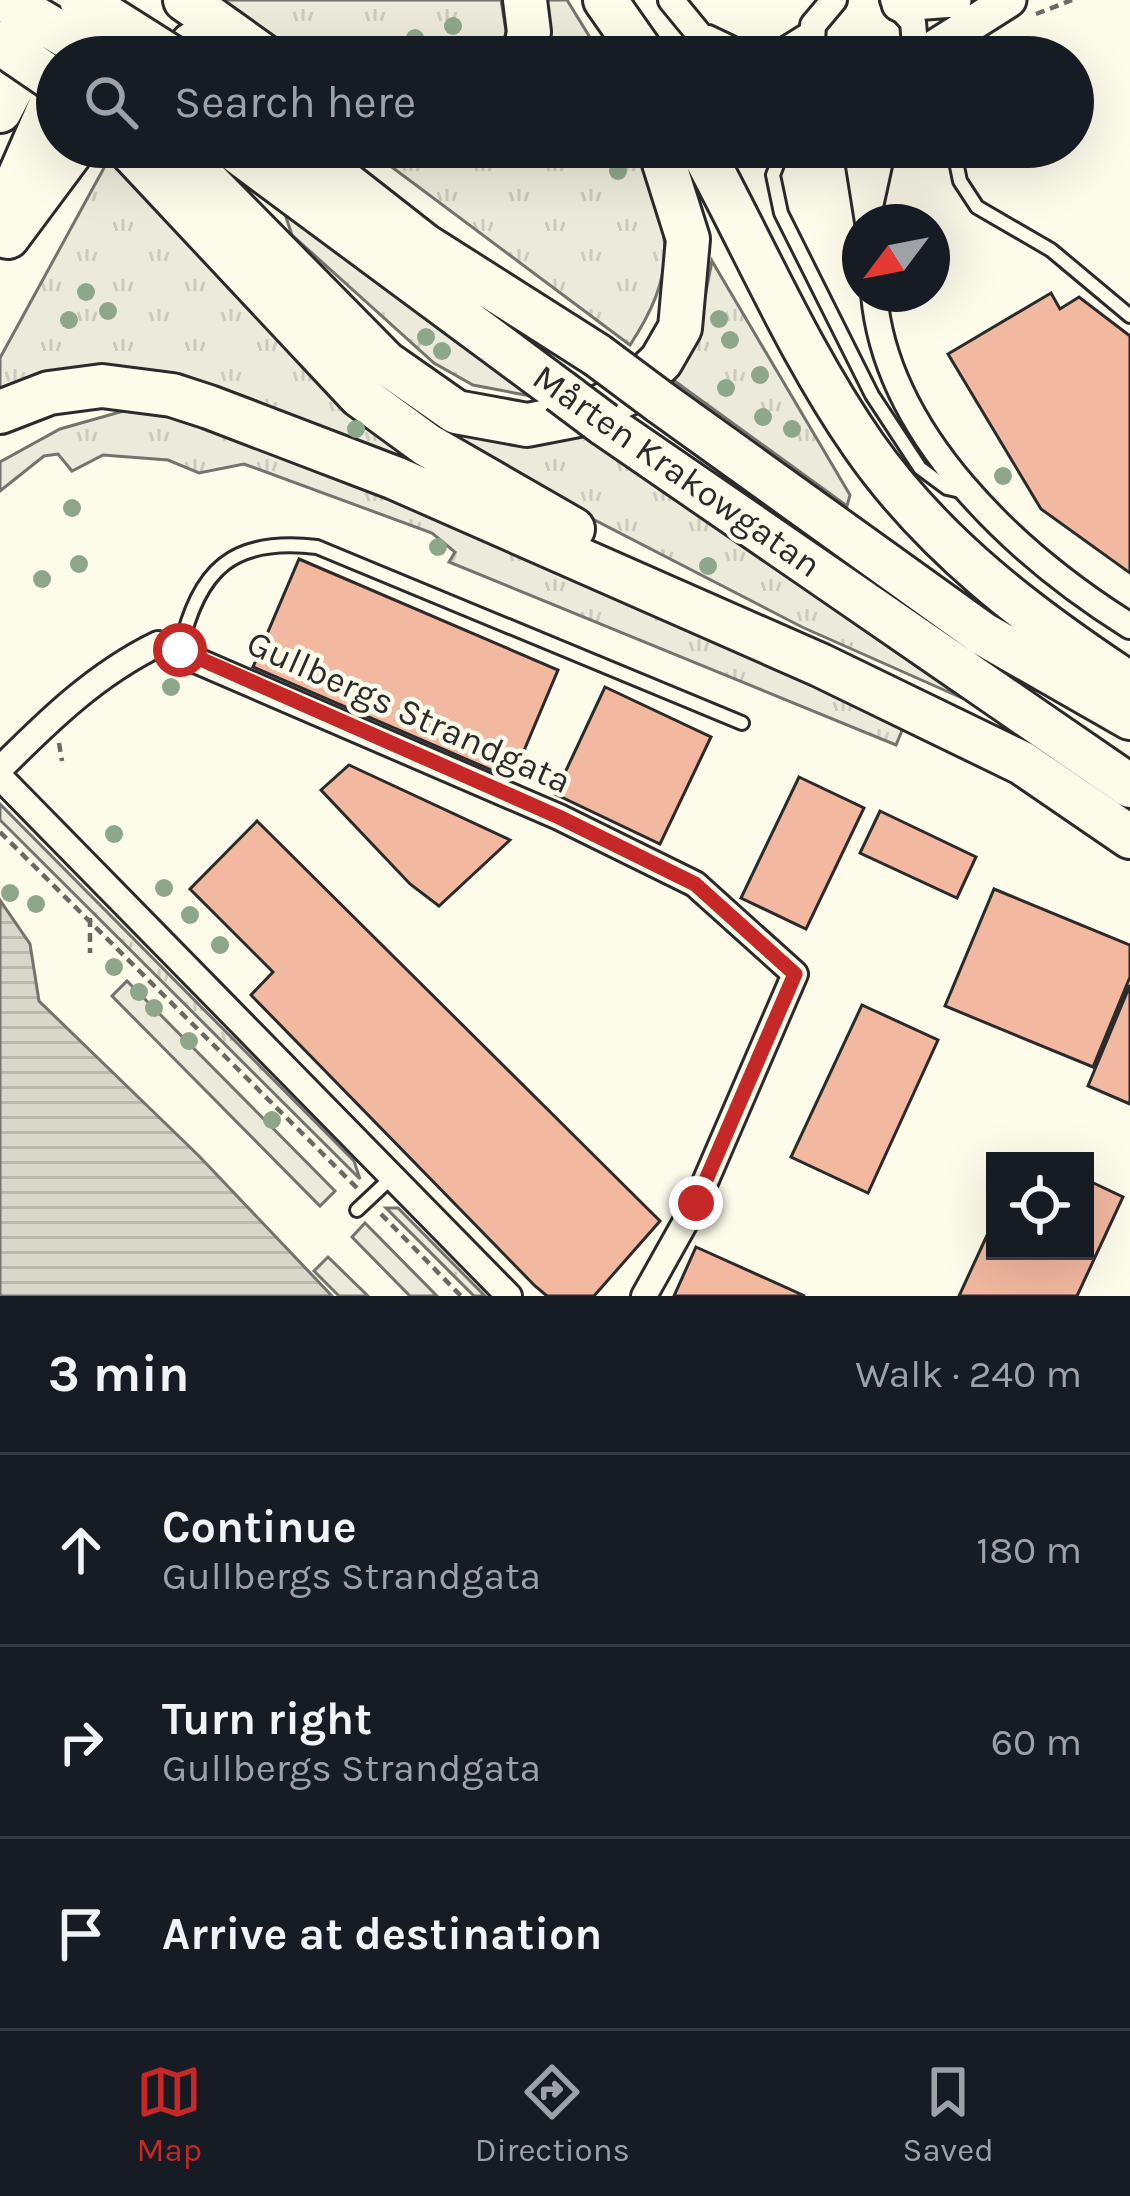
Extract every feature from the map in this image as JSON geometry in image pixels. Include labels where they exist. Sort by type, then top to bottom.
[{"type":"highway","points":[[39,36],[58,0]]},
{"type":"highway","points":[[81,0],[193,35]]},
{"type":"highway","points":[[85,36],[103,0]]},
{"type":"highway","points":[[130,0],[193,35]]},
{"type":"highway","points":[[143,36],[166,0]]},
{"type":"highway","points":[[525,0],[528,36]]},
{"type":"highway","points":[[577,0],[600,36]]},
{"type":"highway","points":[[605,0],[630,36]]},
{"type":"highway","points":[[2,1],[64,36]]},
{"type":"highway","points":[[0,20],[36,41]]},
{"type":"highway","points":[[0,111],[36,42]]},
{"type":"highway","points":[[0,43],[36,70]]},
{"type":"highway","points":[[0,220],[36,135]]},
{"type":"highway","points":[[0,247],[59,168]]},
{"type":"highway","points":[[161,168],[308,345],[376,408],[507,493],[820,665]]},
{"type":"highway","points":[[166,168],[386,363],[456,412],[527,424],[584,414],[627,394],[662,361],[680,328],[688,238],[666,168]]},
{"type":"highway","name":"Mårten Krakowgatan","points":[[259,168],[604,424],[1130,786]]},
{"type":"highway","name":"Mårten Krakowgatan","points":[[326,168],[424,245],[597,355],[983,634],[1129,717]]},
{"type":"highway","points":[[358,168],[597,355]]},
{"type":"highway","points":[[712,168],[816,383],[863,458],[943,558],[1129,717]]},
{"type":"highway","points":[[0,412],[49,393],[87,387],[172,395],[395,478],[820,665],[1022,763],[1130,837]]},
{"type":"street","points":[[671,0],[703,36]]},
{"type":"street","points":[[896,2],[954,0]]},
{"type":"street","points":[[952,36],[1009,0]]},
{"type":"street","points":[[896,2],[916,36]]},
{"type":"street","points":[[701,33],[707,36]]},
{"type":"street","points":[[860,168],[866,204]]},
{"type":"street","points":[[871,204],[879,168]]},
{"type":"street","points":[[879,312],[893,369],[912,408],[974,494],[1048,568],[1130,626]]},
{"type":"street","points":[[180,650],[158,644],[122,661],[54,714],[0,773],[509,1296]]},
{"type":"street","name":"Gullbergs Strandgata","points":[[180,650],[559,817],[695,884],[795,974],[696,1203],[644,1296]]},
{"type":"lane","points":[[776,168],[775,194],[872,395],[920,468],[946,488],[974,494]]},
{"type":"lane","points":[[957,168],[977,207],[1051,250],[1130,316]]},
{"type":"lane","points":[[180,650],[190,606],[238,552],[260,544],[316,547],[742,723]]},
{"type":"lane","points":[[363,1205],[390,1178]]},
{"type":"path","points":[[0,832],[90,918],[363,1205],[461,1296]]},
{"type":"path","points":[[90,918],[91,953]]},
{"type":"green space","points":[[216,0],[501,0],[506,31],[505,36],[266,36]]},
{"type":"green space","points":[[539,0],[567,0],[589,36],[538,36]]},
{"type":"green space","points":[[104,168],[126,168],[555,535],[254,400],[181,374],[90,366],[45,372],[0,391],[0,358]]},
{"type":"green space","points":[[393,168],[649,168],[663,227],[663,270],[657,293],[630,345]]},
{"type":"green space","points":[[279,197],[536,397],[473,385],[434,363],[292,235]]},
{"type":"green space","points":[[712,261],[850,495],[847,506],[669,377],[700,322]]},
{"type":"green space","points":[[315,313],[385,381],[581,433],[962,698],[802,627],[517,480],[385,395]]},
{"type":"green space","points":[[141,406],[162,406],[577,571],[903,728],[896,745],[449,562],[455,552],[432,533],[244,464],[199,473],[168,460],[103,455],[72,471],[58,454],[44,456],[0,491],[0,462],[60,429]]},
{"type":"green space","points":[[0,804],[354,1161],[360,1179],[0,820]]},
{"type":"green space","points":[[386,1208],[398,1208],[485,1296],[474,1296]]},
{"type":"shaded area","points":[[0,900],[30,944],[39,1001],[199,1156],[332,1296],[0,1296]]},
{"type":"shaded area","points":[[127,981],[335,1191],[320,1206],[112,996]]},
{"type":"shaded area","points":[[365,1223],[437,1296],[410,1296],[352,1237]]},
{"type":"shaded area","points":[[328,1257],[368,1296],[339,1296],[314,1271]]},
{"type":"building","points":[[1051,293],[1060,309],[1079,297],[1130,336],[1130,573],[1041,509],[948,354]]},
{"type":"building","points":[[299,559],[558,670],[512,779],[253,667]]},
{"type":"building","points":[[605,687],[711,737],[660,844],[555,794]]},
{"type":"building","points":[[349,765],[510,840],[439,906],[410,884],[321,790]]},
{"type":"building","points":[[799,777],[864,808],[806,929],[741,898]]},
{"type":"building","points":[[880,811],[976,857],[957,898],[860,853]]},
{"type":"building","points":[[257,821],[660,1221],[594,1296],[547,1296],[535,1286],[251,995],[273,972],[190,889]]},
{"type":"building","points":[[994,889],[1130,945],[1130,977],[1093,1067],[945,1006]]},
{"type":"building","points":[[1130,985],[1130,1104],[1088,1086]]},
{"type":"building","points":[[862,1005],[938,1040],[868,1193],[791,1157]]},
{"type":"building","points":[[1094,1183],[1123,1197],[1094,1259]]},
{"type":"building","points":[[986,1238],[986,1260],[1094,1260],[1077,1296],[959,1296]]},
{"type":"building","points":[[696,1247],[805,1296],[674,1296]]},
{"type":"route","points":[[180,650],[559,817],[695,884],[795,974],[696,1203]]}]
